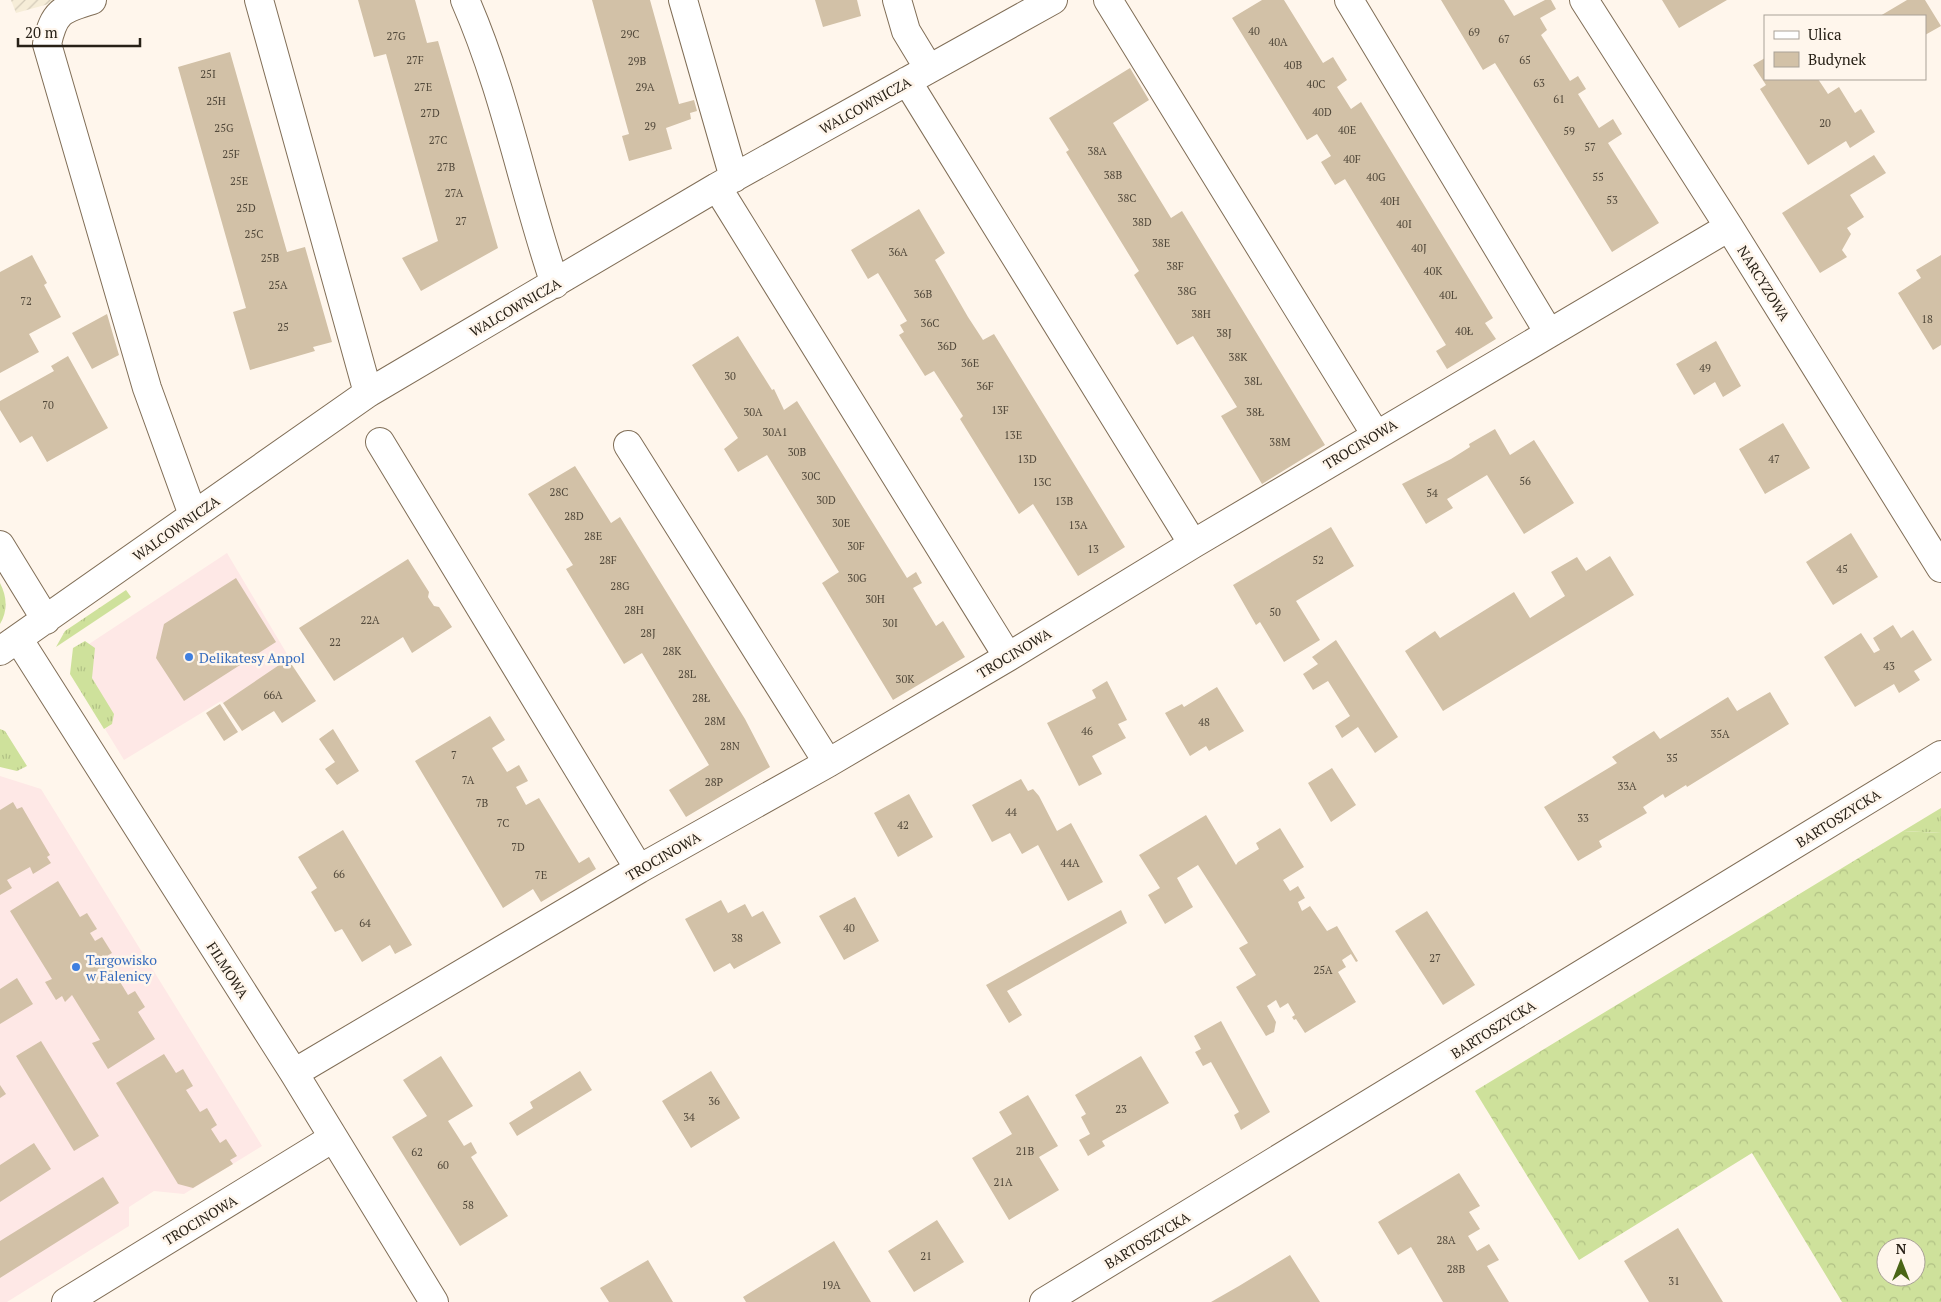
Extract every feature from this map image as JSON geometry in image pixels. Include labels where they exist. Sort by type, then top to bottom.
[{"type":"street","points":[[92,0],[69,6],[56,15],[51,25],[47,44],[147,388],[193,515]]},
{"type":"street","points":[[259,0],[368,392]]},
{"type":"street","points":[[465,0],[485,45],[535,225],[555,284]]},
{"type":"street","points":[[683,0],[726,183],[1008,657]]},
{"type":"street","points":[[897,0],[918,75],[1192,544]]},
{"type":"street","name":"WALCOWNICZA","points":[[9,645],[368,392],[726,183],[1053,0]]},
{"type":"street","points":[[1108,0],[1376,435]]},
{"type":"street","points":[[1349,0],[1549,333]]},
{"type":"street","name":"NARCYZOWA","points":[[1584,0],[1729,227],[1941,568]]},
{"type":"street","name":"TROCINOWA","points":[[294,1073],[639,869],[828,763],[1008,657],[1192,544],[1729,227]]},
{"type":"street","points":[[380,442],[639,869]]},
{"type":"street","points":[[628,444],[828,763]]},
{"type":"street","points":[[0,545],[46,620]]},
{"type":"street","name":"FILMOWA","points":[[9,645],[294,1073],[434,1302]]},
{"type":"street","name":"BARTOSZYCKA","points":[[1044,1302],[1941,755]]},
{"type":"street","name":"TROCINOWA","points":[[66,1302],[333,1138]]},
{"type":"shaded area","points":[[11,0],[63,0],[16,13]]},
{"type":"shaded area","points":[[227,553],[290,659],[223,703],[221,701],[124,760],[105,729],[112,724],[84,681],[89,644]]},
{"type":"shaded area","name":"Targowisko w Falenicy","points":[[0,776],[41,789],[262,1146],[184,1194],[154,1191],[129,1207],[129,1226],[7,1302],[0,1302]]},
{"type":"green space","points":[[0,583],[6,604],[0,624]]},
{"type":"green space","points":[[126,590],[131,597],[56,647],[65,631]]},
{"type":"green space","points":[[85,641],[95,648],[92,678],[114,714],[112,724],[104,729],[70,674],[73,648]]},
{"type":"green space","points":[[0,729],[5,731],[27,766],[17,771],[0,767]]},
{"type":"green space","points":[[1941,808],[1941,833],[1903,831]]},
{"type":"green space","points":[[1903,831],[1941,833],[1941,1302],[1842,1302],[1752,1153],[1579,1260],[1475,1091]]},
{"type":"building","points":[[358,0],[415,0],[427,43],[438,41],[498,248],[421,291],[402,258],[438,241],[386,54],[374,57]]},
{"type":"building","points":[[592,0],[650,0],[679,104],[694,100],[697,111],[690,113],[691,119],[666,128],[672,149],[629,161],[622,136],[629,134]]},
{"type":"building","points":[[815,0],[857,0],[861,16],[823,27]]},
{"type":"building","points":[[1262,0],[1284,0],[1323,63],[1333,57],[1347,80],[1337,87],[1351,109],[1361,102],[1493,318],[1485,323],[1496,339],[1447,369],[1436,351],[1446,345],[1345,179],[1335,185],[1321,162],[1331,156],[1317,134],[1307,140],[1232,18]]},
{"type":"building","points":[[1441,0],[1504,0],[1514,16],[1545,0],[1551,0],[1556,9],[1540,18],[1547,30],[1541,35],[1570,81],[1578,76],[1586,89],[1578,94],[1599,128],[1613,119],[1622,134],[1608,143],[1659,223],[1612,252],[1495,63],[1483,70]]},
{"type":"building","points":[[1662,0],[1727,0],[1679,28]]},
{"type":"building","points":[[1907,0],[1925,0],[1941,26],[1926,34],[1926,15],[1882,15]]},
{"type":"building","points":[[230,52],[287,252],[305,247],[332,342],[313,347],[315,351],[250,370],[233,312],[246,308],[178,67]]},
{"type":"building","points":[[1764,59],[1764,80],[1819,80],[1828,94],[1839,87],[1855,113],[1861,109],[1875,132],[1850,148],[1846,141],[1808,165],[1760,89],[1766,85],[1753,65]]},
{"type":"building","points":[[1130,68],[1149,100],[1113,123],[1171,218],[1182,211],[1325,445],[1262,484],[1221,416],[1237,407],[1193,336],[1177,345],[1134,275],[1139,271],[1066,152],[1069,150],[1049,118]]},
{"type":"building","points":[[1874,155],[1886,173],[1850,195],[1864,217],[1847,228],[1851,234],[1842,250],[1847,257],[1820,273],[1782,213]]},
{"type":"building","points":[[919,209],[945,253],[935,260],[968,317],[983,340],[994,334],[1125,547],[1078,576],[1033,504],[1019,514],[960,419],[963,416],[934,371],[925,376],[899,335],[904,332],[900,325],[907,321],[878,273],[868,279],[851,250]]},
{"type":"building","points":[[32,255],[47,283],[44,285],[61,317],[29,334],[39,352],[0,373],[0,272]]},
{"type":"building","points":[[1941,255],[1941,345],[1933,350],[1898,293],[1921,278],[1916,270]]},
{"type":"building","points":[[107,314],[119,355],[92,369],[72,333]]},
{"type":"building","points":[[738,336],[772,390],[774,389],[784,410],[797,401],[907,578],[916,572],[922,583],[913,588],[936,626],[943,621],[965,657],[893,700],[822,583],[839,572],[767,455],[738,472],[724,449],[738,438],[692,365]]},
{"type":"building","points":[[1716,341],[1741,386],[1723,397],[1715,382],[1694,395],[1676,364]]},
{"type":"building","points":[[68,356],[108,428],[47,462],[32,436],[20,443],[0,410],[0,401],[54,371],[51,366]]},
{"type":"building","points":[[1783,423],[1810,468],[1765,494],[1739,449]]},
{"type":"building","points":[[1495,429],[1510,455],[1534,440],[1574,503],[1524,534],[1487,475],[1447,499],[1453,508],[1426,524],[1402,484],[1451,459],[1470,447],[1469,444]]},
{"type":"building","points":[[575,466],[611,523],[620,517],[745,719],[770,767],[686,817],[669,790],[709,765],[642,653],[624,664],[566,569],[573,565],[528,494]]},
{"type":"building","points":[[1331,527],[1354,566],[1296,601],[1320,640],[1284,662],[1260,622],[1256,625],[1233,585]]},
{"type":"building","points":[[1851,533],[1878,577],[1833,605],[1806,562]]},
{"type":"building","points":[[1610,556],[1634,595],[1443,711],[1405,651],[1435,631],[1440,638],[1514,592],[1530,618],[1565,596],[1551,572],[1577,557],[1586,571]]},
{"type":"building","points":[[408,559],[429,592],[428,597],[434,606],[439,607],[452,627],[412,653],[403,637],[334,681],[299,628]]},
{"type":"building","points":[[236,578],[276,642],[184,701],[156,658],[164,624]]},
{"type":"building","points":[[1893,625],[1901,638],[1913,630],[1932,660],[1914,671],[1920,680],[1899,693],[1894,684],[1855,707],[1824,657],[1861,633],[1874,653],[1880,650],[1873,638]]},
{"type":"building","points":[[1336,640],[1398,737],[1375,753],[1358,727],[1342,738],[1335,726],[1350,716],[1328,681],[1313,690],[1303,674],[1318,664],[1312,657]]},
{"type":"building","points":[[288,659],[316,701],[282,723],[274,711],[242,731],[223,703]]},
{"type":"building","points":[[1107,681],[1127,720],[1118,724],[1126,738],[1092,756],[1102,774],[1079,786],[1047,723],[1096,698],[1092,690]]},
{"type":"building","points":[[1217,687],[1244,731],[1209,751],[1206,746],[1190,756],[1165,713],[1182,704],[1184,707]]},
{"type":"building","points":[[1770,692],[1789,724],[1687,787],[1686,785],[1665,798],[1663,794],[1643,807],[1647,813],[1599,841],[1602,847],[1578,861],[1544,807],[1617,763],[1612,757],[1654,731],[1660,739],[1728,697],[1737,711]]},
{"type":"building","points":[[220,704],[238,732],[224,741],[206,713]]},
{"type":"building","points":[[490,716],[505,740],[492,748],[507,772],[519,765],[528,781],[516,787],[526,805],[539,798],[579,863],[589,857],[596,869],[541,902],[533,889],[503,908],[415,761]]},
{"type":"building","points":[[333,729],[359,771],[337,785],[325,769],[335,762],[319,739]]},
{"type":"building","points":[[1332,768],[1356,805],[1331,822],[1308,783]]},
{"type":"building","points":[[1021,779],[1028,791],[1033,789],[1039,796],[1057,831],[1071,823],[1103,882],[1068,901],[1038,845],[1022,854],[1010,833],[992,842],[972,805]]},
{"type":"building","points":[[909,794],[933,837],[898,857],[874,813]]},
{"type":"building","points":[[13,802],[17,809],[22,807],[50,855],[47,857],[51,863],[33,874],[30,867],[7,880],[12,888],[0,895],[0,810]]},
{"type":"building","points":[[1206,815],[1236,865],[1259,849],[1256,843],[1280,828],[1304,867],[1283,880],[1290,891],[1298,886],[1305,898],[1298,902],[1302,911],[1310,906],[1327,931],[1337,926],[1358,961],[1356,962],[1351,954],[1342,960],[1346,967],[1338,972],[1356,1002],[1305,1033],[1296,1019],[1294,1020],[1292,1017],[1295,1015],[1288,1003],[1280,1008],[1276,1000],[1267,1006],[1276,1022],[1274,1032],[1266,1036],[1236,987],[1256,975],[1239,948],[1248,943],[1198,865],[1177,878],[1193,907],[1165,924],[1148,895],[1160,888],[1139,855]]},
{"type":"building","points":[[343,830],[412,945],[395,954],[390,945],[362,962],[342,929],[335,932],[311,892],[317,888],[298,857]]},
{"type":"building","points":[[58,881],[80,917],[87,913],[97,929],[90,933],[95,941],[102,937],[112,953],[105,957],[128,995],[135,991],[145,1007],[138,1012],[155,1039],[108,1069],[92,1043],[100,1040],[72,995],[65,1002],[62,996],[56,1000],[45,982],[52,979],[10,911]]},
{"type":"building","points":[[855,897],[879,941],[844,960],[819,916]]},
{"type":"building","points":[[721,900],[728,913],[745,904],[752,917],[763,911],[781,943],[734,969],[730,963],[714,972],[685,919]]},
{"type":"building","points":[[1121,910],[1127,923],[1007,991],[1022,1015],[1009,1023],[986,985]]},
{"type":"building","points":[[1427,911],[1475,985],[1443,1005],[1395,931]]},
{"type":"building","points":[[17,978],[33,1004],[0,1024],[0,989]]},
{"type":"building","points":[[1221,1021],[1270,1112],[1241,1130],[1234,1115],[1239,1112],[1211,1062],[1203,1066],[1195,1052],[1201,1049],[1194,1036]]},
{"type":"building","points":[[41,1041],[99,1136],[74,1151],[16,1056]]},
{"type":"building","points":[[164,1054],[176,1073],[183,1069],[193,1086],[186,1090],[200,1112],[207,1108],[217,1125],[211,1129],[220,1143],[226,1139],[237,1156],[230,1160],[233,1164],[193,1188],[178,1184],[116,1083]]},
{"type":"building","points":[[441,1056],[473,1106],[448,1121],[464,1146],[471,1142],[477,1153],[471,1157],[508,1216],[460,1246],[392,1137],[427,1116],[403,1080]]},
{"type":"building","points":[[1141,1056],[1169,1103],[1102,1141],[1105,1146],[1088,1156],[1079,1140],[1090,1134],[1081,1117],[1086,1114],[1075,1095]]},
{"type":"building","points":[[580,1071],[592,1090],[517,1136],[509,1123],[533,1108],[530,1102]]},
{"type":"building","points":[[711,1071],[740,1118],[691,1148],[662,1101]]},
{"type":"building","points":[[0,1085],[6,1094],[0,1098]]},
{"type":"building","points":[[1028,1095],[1058,1146],[1039,1157],[1059,1190],[1009,1220],[972,1158],[1012,1134],[999,1112]]},
{"type":"building","points":[[34,1143],[51,1169],[0,1202],[0,1165]]},
{"type":"building","points":[[1459,1173],[1480,1206],[1469,1212],[1480,1229],[1468,1236],[1477,1251],[1489,1244],[1499,1260],[1487,1266],[1509,1302],[1443,1302],[1411,1247],[1398,1255],[1378,1222]]},
{"type":"building","points":[[103,1177],[119,1203],[0,1278],[0,1241]]},
{"type":"building","points":[[937,1220],[964,1262],[914,1292],[888,1251]]},
{"type":"building","points":[[1678,1228],[1723,1302],[1649,1302],[1624,1261]]},
{"type":"building","points":[[834,1241],[871,1302],[746,1302],[743,1297]]},
{"type":"building","points":[[1290,1255],[1320,1302],[1211,1302],[1239,1286]]},
{"type":"building","points":[[648,1260],[673,1302],[609,1302],[600,1288]]},
{"type":"place","name":"Delikatesy Anpol","points":[[189,657]]},
{"type":"place","name":"Targowisko w Falenicy","points":[[76,967]]}]
